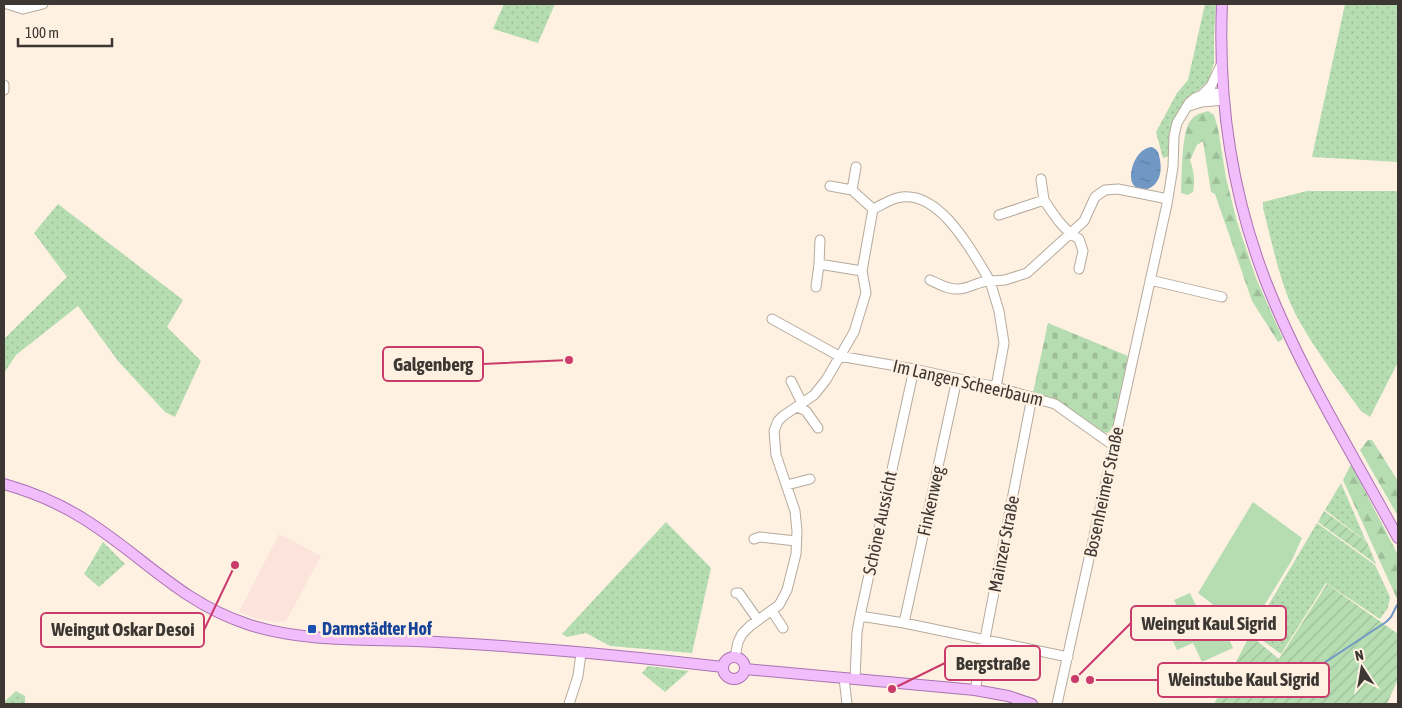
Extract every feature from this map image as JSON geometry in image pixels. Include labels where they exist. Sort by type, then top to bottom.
[{"type":"main road","points":[[1222,4],[1224,96],[1235,175],[1258,258],[1288,334],[1398,538]]},
{"type":"main road","points":[[4,484],[45,498],[72,512],[97,527],[160,577],[189,596],[222,615],[256,627],[311,637],[448,642],[724,667]]},
{"type":"main road","points":[[735,657],[742,660],[745,668],[742,676],[732,678],[726,674],[724,667],[726,660],[735,657]]},
{"type":"main road","points":[[745,668],[975,690],[1008,696],[1032,704]]},
{"type":"street","points":[[7,4],[24,9],[43,4]]},
{"type":"street","points":[[1186,108],[1192,100],[1201,95],[1210,86],[1222,63]]},
{"type":"street","points":[[4,85],[4,90]]},
{"type":"street","points":[[1201,95],[1224,96]]},
{"type":"street","points":[[1186,108],[1224,96]]},
{"type":"street","name":"Bosenheimer Straße","points":[[1057,704],[1168,199],[1172,175],[1175,130],[1186,108]]},
{"type":"street","points":[[852,190],[856,167]]},
{"type":"street","points":[[1041,179],[1044,200],[1054,217],[1071,234],[1079,239],[1083,251],[1079,269]]},
{"type":"street","points":[[830,186],[852,190],[873,209]]},
{"type":"street","points":[[930,280],[946,287],[958,289],[982,281],[1005,280],[1027,273],[1071,234],[1084,220],[1095,197],[1105,190],[1118,189],[1168,199]]},
{"type":"street","points":[[873,209],[898,197],[916,198],[934,207],[951,220],[990,282],[999,311],[1004,343],[996,387]]},
{"type":"street","points":[[999,215],[1044,200]]},
{"type":"street","points":[[735,657],[742,634],[779,605],[787,590],[796,554],[795,511],[776,455],[774,431],[778,422],[814,395],[826,380],[854,332],[866,293],[862,271],[873,209]]},
{"type":"street","points":[[816,287],[820,240]]},
{"type":"street","points":[[819,264],[862,271]]},
{"type":"street","points":[[1150,280],[1222,297]]},
{"type":"street","name":"Im Langen Scheerbaum","points":[[772,319],[839,356],[914,369],[996,387],[1055,404],[1114,446]]},
{"type":"street","name":"Schöne Aussicht","points":[[847,704],[849,678],[860,616],[914,369]]},
{"type":"street","name":"Finkenweg","points":[[904,624],[957,379]]},
{"type":"street","points":[[790,381],[800,405],[818,428]]},
{"type":"street","name":"Mainzer Straße","points":[[975,690],[1032,397]]},
{"type":"street","points":[[787,485],[810,479]]},
{"type":"street","points":[[754,540],[760,537],[796,541]]},
{"type":"street","points":[[736,593],[739,593],[758,620]]},
{"type":"street","points":[[772,610],[783,628]]},
{"type":"street","points":[[860,616],[1068,657]]},
{"type":"street","points":[[570,704],[578,676],[581,653]]},
{"type":"shaded area","points":[[279,534],[321,556],[286,621],[275,622],[239,612]]},
{"type":"green space","points":[[504,4],[555,4],[538,43],[493,29]]},
{"type":"green space","points":[[1205,4],[1216,4],[1214,63],[1209,80],[1185,103],[1175,117],[1170,135],[1169,156],[1163,158],[1156,132],[1177,93],[1188,80]]},
{"type":"green space","points":[[1345,4],[1398,4],[1398,162],[1312,157]]},
{"type":"green space","points":[[1208,111],[1214,115],[1218,128],[1226,178],[1237,222],[1256,278],[1283,339],[1278,342],[1252,301],[1215,194],[1211,192],[1203,141],[1197,145],[1190,160],[1194,176],[1193,192],[1188,195],[1181,193],[1185,134],[1191,120],[1195,116]]},
{"type":"green space","points":[[1307,191],[1398,191],[1398,362],[1370,417],[1361,411],[1311,341],[1291,305],[1277,263],[1263,202]]},
{"type":"green space","points":[[58,204],[183,300],[167,327],[201,361],[175,417],[165,412],[118,361],[78,306],[16,355],[4,373],[4,339],[67,277],[34,233]]},
{"type":"green space","points":[[1048,323],[1128,356],[1113,427],[1108,433],[1103,432],[1055,398],[1033,393]]},
{"type":"green space","points":[[1368,440],[1372,440],[1398,481],[1398,516],[1360,450]]},
{"type":"green space","points":[[1350,466],[1352,466],[1398,555],[1398,601],[1343,480]]},
{"type":"green space","points":[[1341,483],[1366,541],[1325,510]]},
{"type":"green space","points":[[1253,502],[1302,538],[1292,560],[1248,632],[1198,593]]},
{"type":"green space","points":[[1324,511],[1367,542],[1376,564],[1318,522]]},
{"type":"green space","points":[[666,522],[711,568],[692,653],[610,646],[586,633],[567,637],[562,634]]},
{"type":"green space","points":[[1317,523],[1375,565],[1390,597],[1388,608],[1380,619],[1326,583],[1281,654],[1252,633]]},
{"type":"green space","points":[[103,542],[125,564],[99,587],[84,574]]},
{"type":"green space","points":[[1327,584],[1398,634],[1398,679],[1387,704],[1214,704],[1250,635],[1279,659]]},
{"type":"green space","points":[[1190,593],[1204,623],[1219,617],[1233,648],[1202,662],[1193,643],[1177,650],[1163,618],[1179,611],[1174,600]]},
{"type":"green space","points":[[648,666],[689,671],[665,692],[642,673]]},
{"type":"green space","points":[[16,691],[25,696],[25,704],[4,704],[4,702]]},
{"type":"water","points":[[1152,147],[1159,154],[1160,171],[1158,180],[1148,189],[1136,188],[1132,183],[1132,167],[1143,150]]},
{"type":"waterway","points":[[1312,671],[1386,622],[1397,605]]},
{"type":"place","name":"Galgenberg","points":[[569,360]]},
{"type":"place","name":"Weingut Oskar Desoi","points":[[235,565]]},
{"type":"place","name":"Darmstädter Hof","points":[[312,629]]},
{"type":"place","name":"Weingut Kaul Sigrid","points":[[1075,679]]},
{"type":"place","name":"Weinstube Kaul Sigrid","points":[[1090,680]]},
{"type":"place","name":"Bergstraße","points":[[892,689]]}]
